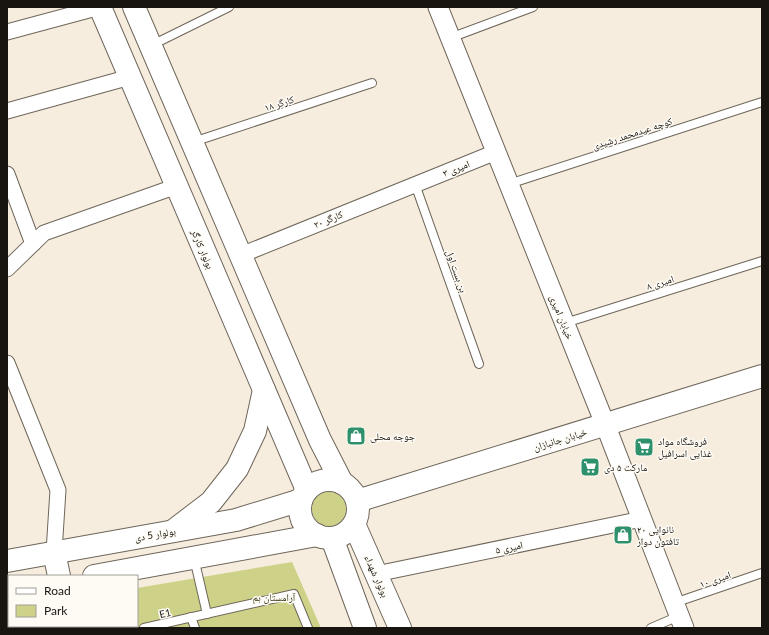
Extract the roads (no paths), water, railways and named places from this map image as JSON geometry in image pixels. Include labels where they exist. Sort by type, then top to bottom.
[{"type":"main road","name":"بولوار کارگر","points":[[100,7],[264,390],[304,495]]},
{"type":"main road","points":[[100,575],[324,536],[339,536],[346,533],[354,524],[358,511],[357,501],[352,492],[342,483],[320,440],[134,7]]},
{"type":"main road","name":"خیابان جانبازان","points":[[357,501],[762,376]]},
{"type":"main road","points":[[173,531],[211,502],[237,468],[255,430],[264,390]]},
{"type":"main road","points":[[342,483],[331,480],[323,480],[313,485],[304,495],[300,507],[302,519],[308,528],[324,536],[362,622]]},
{"type":"main road","name":"بولوار 5 دی","points":[[7,560],[236,520],[304,495]]},
{"type":"main road","points":[[236,520],[248,522],[252,526],[254,532],[252,543],[242,550]]},
{"type":"main road","name":"بولوار شهداء","points":[[354,524],[400,628]]},
{"type":"main road","points":[[54,552],[59,575]]},
{"type":"main road","points":[[362,622],[359,610],[360,604],[364,599],[369,596],[382,596],[390,605]]},
{"type":"street","points":[[7,32],[100,7]]},
{"type":"street","name":"خیابان امیری","points":[[438,7],[606,424],[679,616]]},
{"type":"street","points":[[7,111],[130,77]]},
{"type":"street","name":"امیری ۳","points":[[416,184],[496,152]]},
{"type":"street","points":[[7,174],[33,244]]},
{"type":"street","name":"کارگر ۲۰","points":[[241,255],[416,184]]},
{"type":"street","points":[[7,269],[44,233],[177,186]]},
{"type":"street","points":[[7,363],[58,490],[54,552]]},
{"type":"street","name":"امیری ۵","points":[[376,574],[642,519]]},
{"type":"lane","points":[[151,46],[229,7]]},
{"type":"lane","points":[[450,38],[534,7]]},
{"type":"lane","name":"کارگر ۱۸","points":[[192,142],[372,83]]},
{"type":"lane","name":"کوچه عیدمحمد رشیدی","points":[[509,184],[762,102]]},
{"type":"lane","name":"بن بست اول","points":[[416,184],[479,364]]},
{"type":"lane","name":"امیری ۸","points":[[565,323],[762,261]]},
{"type":"lane","points":[[194,558],[207,614]]},
{"type":"lane","name":"امیری ۱۰","points":[[651,628],[679,616],[762,573]]},
{"type":"lane","name":"E1","points":[[144,628],[294,594],[308,628]]},
{"type":"lane","points":[[191,618],[195,628]]},
{"type":"place","name":"جوجه محلی","points":[[356,436]]},
{"type":"place","name":"فروشگاه مواد غذایی اسرافیل","points":[[644,447]]},
{"type":"place","name":"مارکت ۵ دی","points":[[590,467]]},
{"type":"place","name":"نانوایی ۲۰ تافتون دوار","points":[[623,535]]},
{"type":"park label","name":"آرامستان بم","points":[[274,597]]}]
